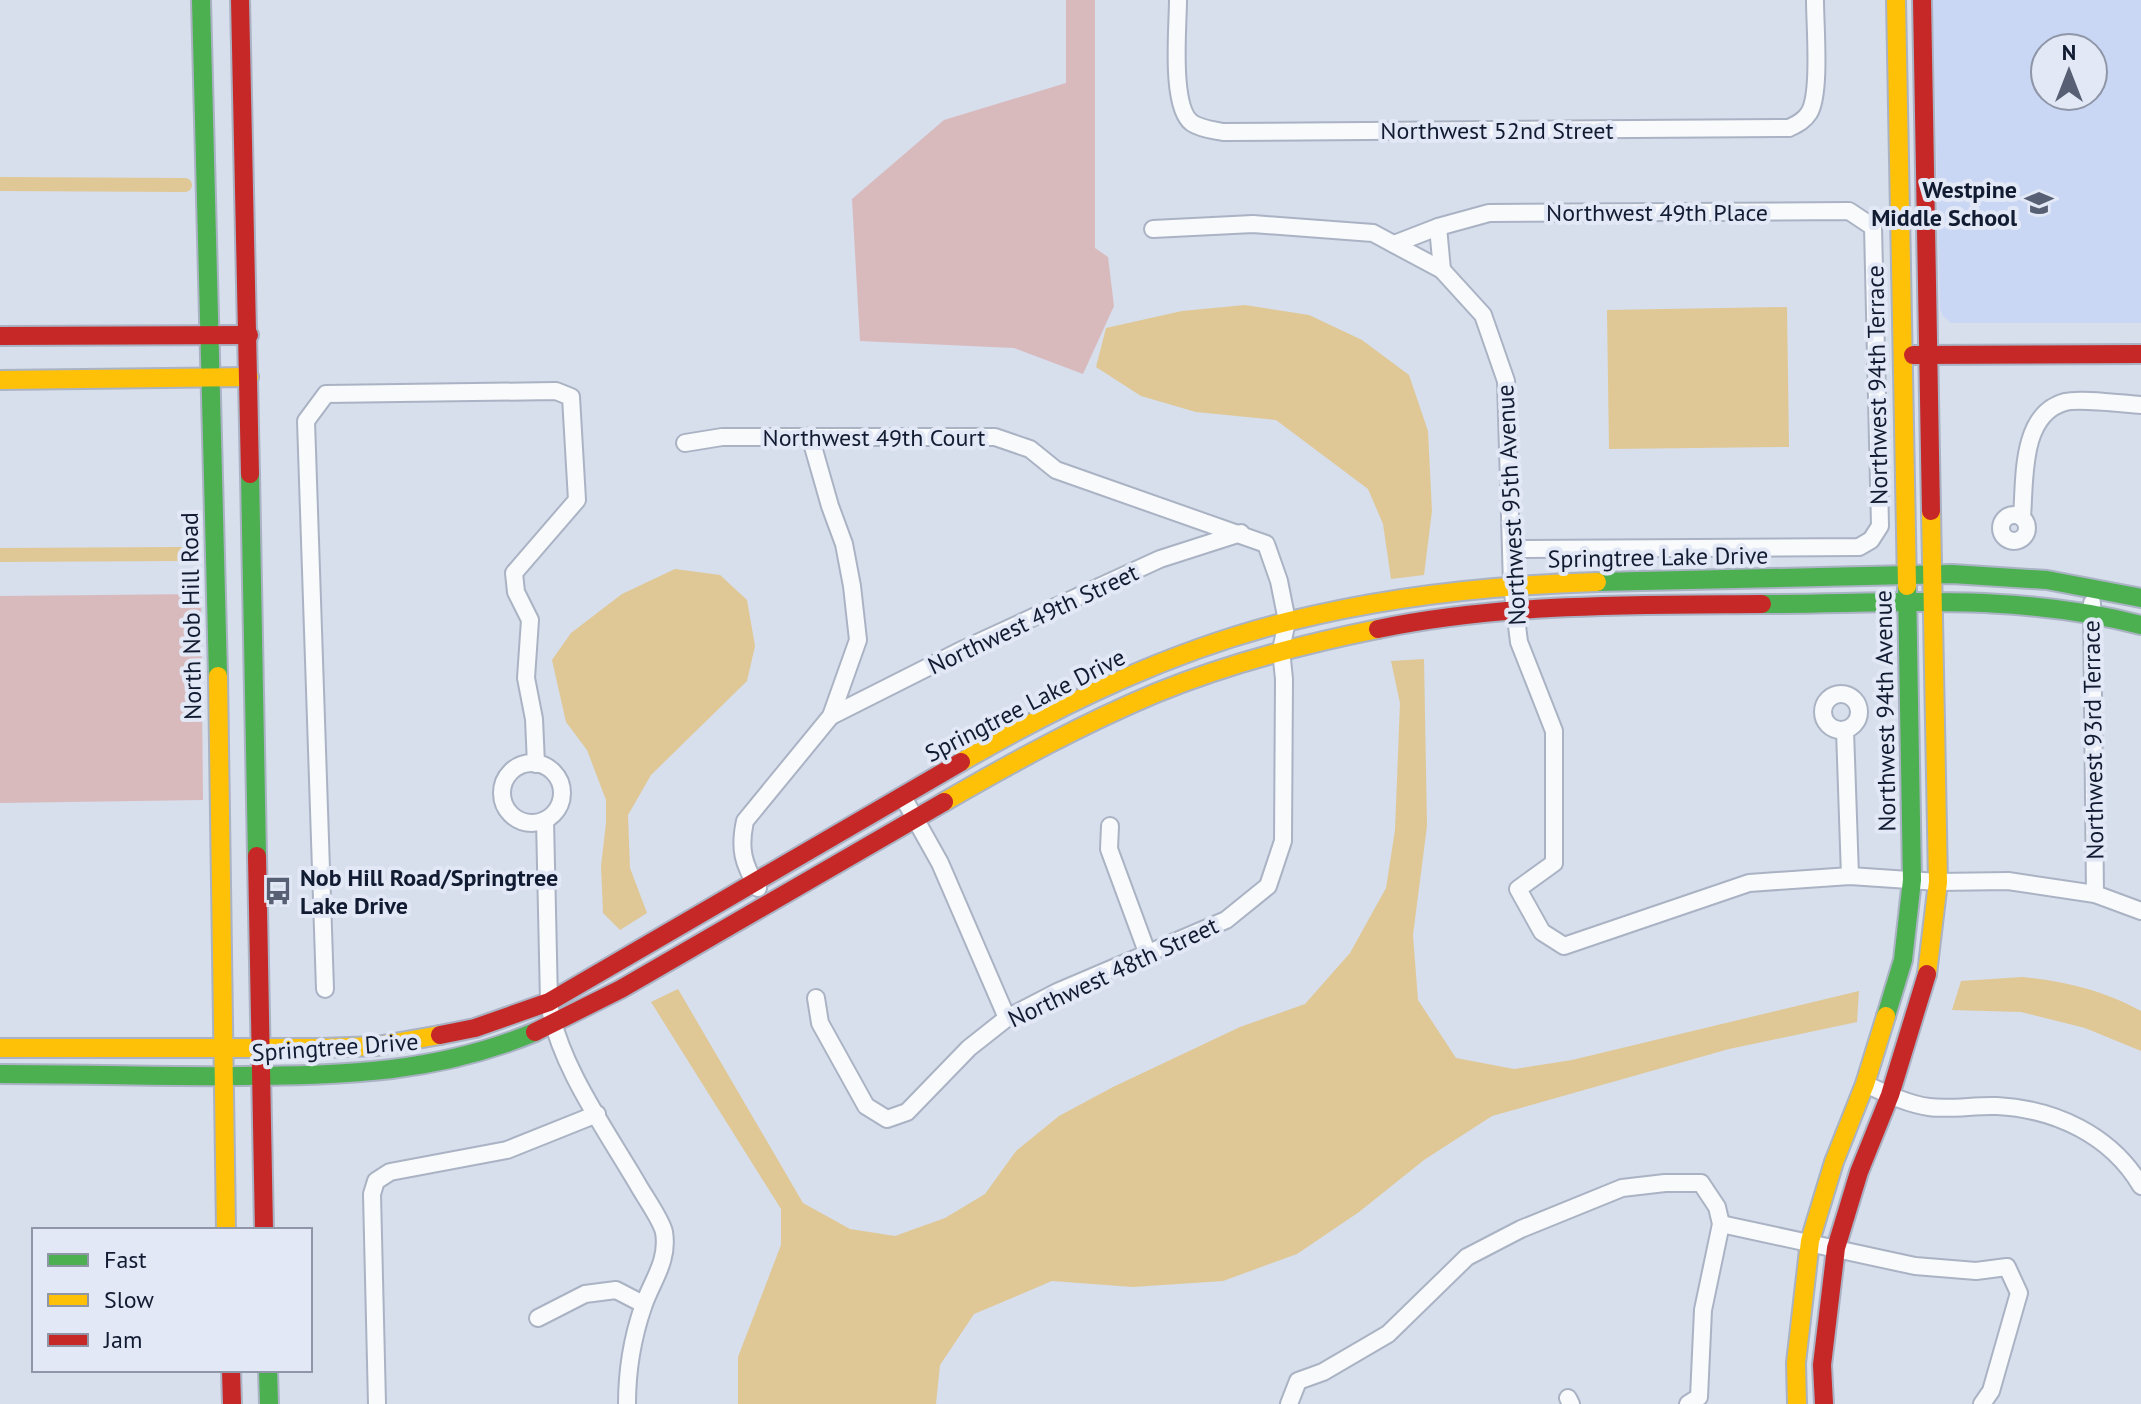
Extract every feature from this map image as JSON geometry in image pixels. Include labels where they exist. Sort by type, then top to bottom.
[{"type":"street","name":"North Nob Hill Road","points":[[201,0],[218,666],[226,1228]]},
{"type":"street","points":[[240,0],[249,335],[264,1228]]},
{"type":"street","name":"Northwest 52nd Street","points":[[1178,0],[1178,92],[1181,108],[1191,122],[1206,128],[1238,132],[1789,128],[1804,120],[1811,110],[1815,93],[1815,0]]},
{"type":"street","name":"Northwest 94th Avenue","points":[[1797,1404],[1796,1363],[1810,1241],[1834,1162],[1865,1084],[1903,960],[1912,880],[1896,0]]},
{"type":"street","points":[[1824,1404],[1822,1365],[1836,1248],[1859,1172],[1890,1095],[1929,967],[1938,882],[1922,0]]},
{"type":"street","name":"Northwest 49th Place","points":[[1394,244],[1438,227],[1489,213],[1849,211],[1873,227]]},
{"type":"street","name":"Northwest 95th Avenue","points":[[1153,229],[1253,224],[1373,233],[1442,270],[1483,315],[1506,381],[1512,585],[1519,642],[1554,731],[1554,863],[1518,889],[1542,932],[1564,946],[1749,883],[1850,876]]},
{"type":"street","points":[[1438,227],[1442,270]]},
{"type":"street","name":"Northwest 94th Terrace","points":[[1511,549],[1859,547],[1871,540],[1880,526],[1873,227]]},
{"type":"street","points":[[0,336],[249,335]]},
{"type":"street","points":[[1902,356],[2141,354]]},
{"type":"street","points":[[0,380],[249,377]]},
{"type":"street","points":[[325,989],[306,421],[326,394],[556,391],[571,397],[577,500],[514,573],[516,592],[530,620],[526,678],[534,719],[536,764]]},
{"type":"street","points":[[2022,517],[2029,437],[2046,412],[2066,401],[2141,405]]},
{"type":"street","points":[[768,904],[745,863],[741,842],[745,821],[831,716],[858,640],[844,544],[810,436]]},
{"type":"street","name":"Northwest 49th Court","points":[[685,443],[722,437],[995,437],[1030,449],[1056,470],[1266,544],[1279,581],[1287,621],[1281,650],[1284,679],[1283,841],[1268,886]]},
{"type":"street","name":"Northwest 49th Street","points":[[831,716],[964,649],[1160,559],[1241,533]]},
{"type":"street","name":"Springtree Lake Drive","points":[[0,1048],[322,1048],[410,1042],[475,1028],[549,1002],[1037,720],[1107,686],[1202,648],[1287,621],[1406,597],[1512,585],[1934,575],[2016,577],[2095,586],[2141,598]]},
{"type":"street","name":"Northwest 93rd Terrace","points":[[2095,586],[2090,611],[2095,894]]},
{"type":"street","name":"Springtree Lake Drive","points":[[626,986],[1042,747],[1106,715],[1192,679],[1281,650],[1376,629],[1514,611],[1907,602],[2030,603],[2090,611],[2141,625]]},
{"type":"street","points":[[1845,730],[1850,876],[1938,882],[2008,881],[2095,894],[2141,911]]},
{"type":"street","points":[[536,764],[556,774],[562,792],[557,811],[545,820],[520,821],[512,815],[502,797],[512,771],[520,766],[536,764]]},
{"type":"street","points":[[903,797],[940,863],[1007,1018]]},
{"type":"street","points":[[545,820],[552,1026],[597,1114],[664,1230],[659,1276],[643,1304],[627,1376],[627,1404]]},
{"type":"street","points":[[1110,826],[1109,849],[1147,952]]},
{"type":"street","name":"Northwest 48th Street","points":[[816,998],[820,1023],[866,1106],[887,1119],[907,1112],[969,1048],[1007,1018],[1057,992],[1226,920],[1268,886]]},
{"type":"street","name":"Springtree Drive","points":[[0,1074],[222,1077],[348,1073],[423,1066],[469,1056],[552,1026],[626,986]]},
{"type":"street","points":[[35,1047],[35,1074]]},
{"type":"street","points":[[1865,1084],[1928,1107],[1998,1106],[2050,1114],[2096,1137],[2129,1166],[2141,1186]]},
{"type":"street","points":[[377,1404],[372,1194],[376,1181],[390,1172],[507,1150],[597,1114]]},
{"type":"street","points":[[1289,1404],[1298,1381],[1323,1372],[1388,1334],[1467,1257],[1521,1229],[1622,1188],[1701,1183],[1717,1207],[1721,1224],[1703,1310],[1699,1397],[1688,1404]]},
{"type":"street","points":[[1721,1224],[1915,1266],[1976,1271],[2007,1267],[2019,1293],[1991,1391],[1982,1404]]},
{"type":"street","points":[[538,1318],[585,1294],[616,1290],[643,1304]]},
{"type":"street","points":[[231,1372],[232,1404]]},
{"type":"street","points":[[268,1372],[269,1404]]},
{"type":"shaded area","points":[[1066,0],[1095,0],[1095,248],[1108,257],[1114,306],[1083,374],[1014,348],[860,341],[852,199],[944,120],[1066,83]]},
{"type":"shaded area","name":"Westpine Middle School","points":[[1933,0],[2141,0],[2141,323],[1951,323],[1940,309]]},
{"type":"shaded area","points":[[1245,305],[1309,315],[1362,340],[1409,375],[1428,431],[1432,511],[1424,575],[1391,579],[1383,524],[1368,489],[1276,420],[1196,412],[1141,396],[1096,367],[1106,328],[1182,311]]},
{"type":"shaded area","points":[[1787,307],[1789,447],[1609,449],[1607,310]]},
{"type":"shaded area","points":[[675,569],[720,575],[747,600],[755,646],[747,681],[651,775],[628,815],[630,868],[647,913],[620,930],[603,913],[601,866],[606,800],[587,750],[566,722],[552,660],[571,633],[622,594]]},
{"type":"shaded area","points":[[201,594],[203,800],[0,803],[0,596]]},
{"type":"shaded area","points":[[1424,659],[1427,826],[1413,935],[1418,1000],[1456,1058],[1514,1069],[1572,1060],[1859,991],[1857,1022],[1729,1049],[1492,1116],[1424,1160],[1359,1212],[1297,1254],[1223,1281],[1133,1287],[1052,1281],[974,1314],[940,1365],[936,1404],[738,1404],[738,1357],[781,1245],[781,1209],[651,1002],[678,989],[803,1203],[850,1229],[895,1236],[945,1218],[985,1194],[1016,1151],[1059,1116],[1240,1027],[1305,1004],[1350,953],[1386,888],[1395,830],[1400,703],[1391,661]]},
{"type":"shaded area","points":[[2023,977],[2084,988],[2141,1011],[2141,1051],[2085,1028],[2021,1012],[1952,1010],[1961,981]]},
{"type":"waterway","points":[[0,184],[185,185]]},
{"type":"waterway","points":[[0,555],[180,554]]},
{"type":"traffic: fast","points":[[201,0],[218,676]]},
{"type":"traffic: fast","points":[[250,474],[257,856]]},
{"type":"traffic: fast","points":[[1597,582],[1952,574],[2047,580],[2141,598]]},
{"type":"traffic: fast","points":[[1886,1016],[1903,960],[1912,880],[1907,586]]},
{"type":"traffic: fast","points":[[1762,604],[1999,604],[2046,608],[2141,625]]},
{"type":"traffic: fast","points":[[0,1074],[282,1076],[356,1072],[427,1064],[463,1056],[535,1032]]},
{"type":"traffic: fast","points":[[268,1372],[269,1404]]},
{"type":"traffic: slow","points":[[1896,0],[1907,586]]},
{"type":"traffic: slow","points":[[0,380],[249,377]]},
{"type":"traffic: slow","points":[[1927,974],[1938,882],[1931,511]]},
{"type":"traffic: slow","points":[[961,762],[1121,680],[1247,633],[1328,612],[1404,598],[1481,589],[1597,582]]},
{"type":"traffic: slow","points":[[944,802],[1048,744],[1156,693],[1266,656],[1378,629]]},
{"type":"traffic: slow","points":[[218,676],[226,1228]]},
{"type":"traffic: slow","points":[[1797,1404],[1796,1363],[1810,1241],[1834,1162],[1865,1084],[1886,1016]]},
{"type":"traffic: slow","points":[[0,1048],[322,1048],[377,1046],[440,1035]]},
{"type":"traffic: jam","points":[[240,0],[250,474]]},
{"type":"traffic: jam","points":[[1922,0],[1931,511]]},
{"type":"traffic: jam","points":[[0,336],[249,335]]},
{"type":"traffic: jam","points":[[1913,355],[2141,354]]},
{"type":"traffic: jam","points":[[1378,629],[1521,610],[1617,605],[1762,604]]},
{"type":"traffic: jam","points":[[440,1035],[475,1028],[549,1002],[961,762]]},
{"type":"traffic: jam","points":[[535,1032],[621,989],[944,802]]},
{"type":"traffic: jam","points":[[257,856],[264,1228]]},
{"type":"traffic: jam","points":[[1824,1404],[1822,1365],[1836,1248],[1859,1172],[1890,1095],[1927,974]]},
{"type":"traffic: jam","points":[[231,1372],[232,1404]]},
{"type":"place","name":"Westpine Middle School","points":[[2039,203]]},
{"type":"place","name":"Nob Hill Road/Springtree Lake Drive","points":[[278,891]]}]
